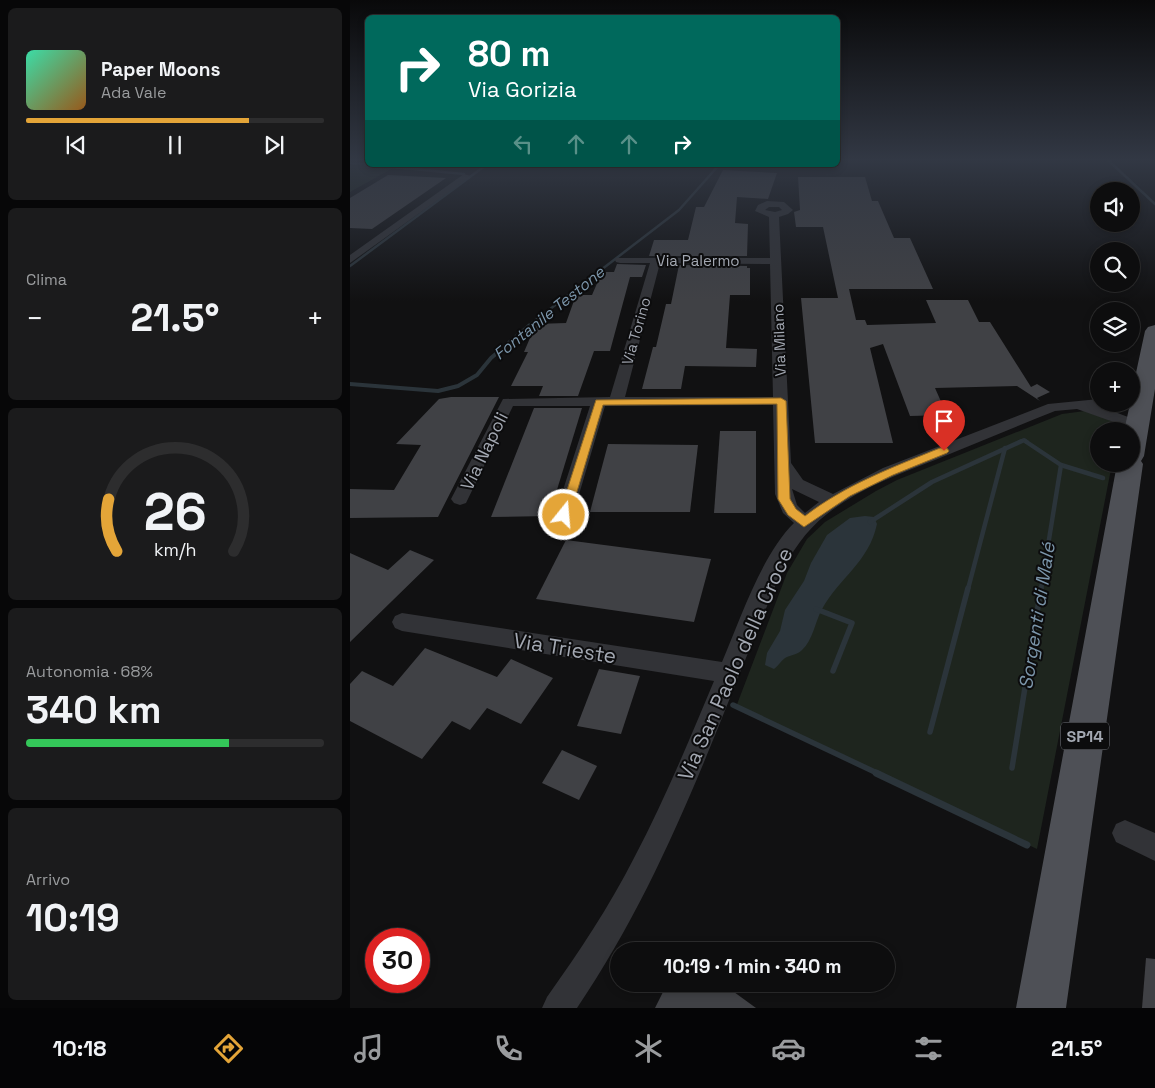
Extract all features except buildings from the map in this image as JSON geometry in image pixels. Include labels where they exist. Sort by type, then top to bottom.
[{"type":"main road","points":[[1140,394],[1155,336]]},
{"type":"main road","name":"SP14","points":[[1041,1008],[1129,472]]},
{"type":"street","points":[[350,260],[424,207]]},
{"type":"street","name":"Via Milano","points":[[774,215],[784,499],[792,512],[804,523]]},
{"type":"street","name":"Via Palermo","points":[[620,260],[776,260]]},
{"type":"street","name":"Via Torino","points":[[616,402],[656,260]]},
{"type":"street","points":[[564,515],[600,402],[781,401]]},
{"type":"street","name":"Via Napoli","points":[[460,499],[508,402],[600,402]]},
{"type":"street","name":"Via San Paolo della Croce","points":[[558,1008],[610,928],[644,866],[677,795],[778,560],[804,523],[833,501],[889,472],[1053,407],[1067,404],[1090,403]]},
{"type":"street","name":"Via San Paolo della Croce","points":[[1067,404],[1090,409]]},
{"type":"street","points":[[784,465],[797,484],[833,501]]},
{"type":"street","name":"Via Trieste","points":[[402,622],[728,673]]},
{"type":"street","points":[[1125,833],[1155,847]]},
{"type":"shaded area","points":[[1085,411],[1112,422],[1090,422],[1090,472],[1110,472],[1037,849],[736,707],[787,573],[807,539],[825,522],[897,480],[1062,414]]},
{"type":"shaded area","points":[[874,517],[877,524],[868,549],[829,598],[822,609],[806,646],[798,653],[785,658],[774,669],[765,665],[767,653],[780,631],[785,610],[804,581],[811,563],[827,535],[850,518]]},
{"type":"waterway","points":[[350,266],[429,207]]},
{"type":"waterway","name":"Fontanile Testone","points":[[528,326],[682,207]]},
{"type":"waterway","name":"Fontanile Testone","points":[[350,384],[438,391],[458,386],[477,375],[491,358],[530,325]]},
{"type":"waterway","points":[[1019,442],[1024,440],[1027,442]]},
{"type":"waterway","points":[[1005,449],[1022,441]]},
{"type":"waterway","points":[[1025,441],[1061,465]]},
{"type":"waterway","points":[[870,522],[932,482],[1005,449]]},
{"type":"waterway","name":"Sorgenti di Malé","points":[[968,589],[1005,449]]},
{"type":"waterway","name":"Sorgenti di Malé","points":[[1041,589],[1061,465]]},
{"type":"waterway","points":[[1061,465],[1103,478]]},
{"type":"waterway","name":"Sorgenti di Malé","points":[[930,732],[968,588]]},
{"type":"waterway","name":"Sorgenti di Malé","points":[[1012,768],[1041,588]]},
{"type":"waterway","points":[[816,609],[852,623],[833,671]]},
{"type":"waterway","points":[[733,705],[879,774]]},
{"type":"waterway","points":[[876,773],[1027,845]]},
{"type":"route","points":[[564,515],[600,402],[781,401],[784,499],[795,516],[804,523],[846,493],[889,472],[944,451]]}]
